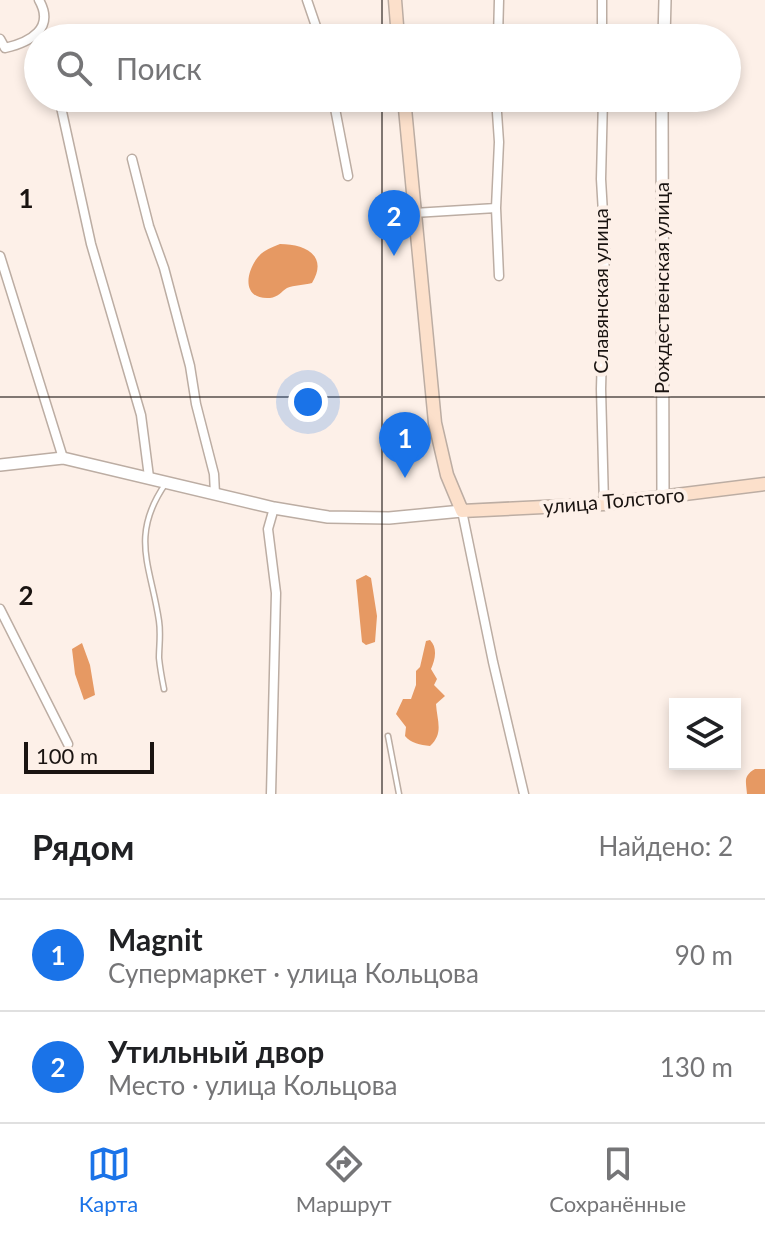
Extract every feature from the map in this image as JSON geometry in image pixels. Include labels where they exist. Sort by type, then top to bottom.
[{"type":"main road","points":[[395,0],[396,24]]},
{"type":"main road","points":[[405,112],[435,423],[447,475],[462,511]]},
{"type":"main road","name":"улица Толстого","points":[[462,511],[604,504],[765,484]]},
{"type":"street","points":[[39,0],[45,11],[42,24]]},
{"type":"street","points":[[307,0],[315,24]]},
{"type":"street","points":[[498,24],[499,0]]},
{"type":"street","points":[[602,0],[602,24]]},
{"type":"street","points":[[664,24],[665,0]]},
{"type":"street","points":[[0,39],[5,48],[24,43]]},
{"type":"street","points":[[62,112],[91,244],[141,415],[149,477]]},
{"type":"street","points":[[336,112],[348,176]]},
{"type":"street","points":[[497,112],[499,276]]},
{"type":"street","name":"Славянская улица","points":[[603,112],[601,179],[605,248],[601,389],[604,504]]},
{"type":"street","name":"Рождественская улица","points":[[662,112],[663,498]]},
{"type":"street","points":[[132,159],[190,366],[214,474],[215,494]]},
{"type":"street","points":[[414,213],[496,208]]},
{"type":"street","points":[[0,256],[63,458]]},
{"type":"street","points":[[0,465],[63,458],[274,508],[328,517],[366,518],[462,511],[524,794]]},
{"type":"street","points":[[271,794],[276,593],[268,529],[274,508]]},
{"type":"street","points":[[0,609],[68,744]]},
{"type":"lane","points":[[164,689],[159,656],[159,620],[149,581],[145,541],[148,518],[157,495],[167,481]]},
{"type":"lane","points":[[388,736],[399,794]]},
{"type":"shaded area","points":[[280,244],[298,246],[316,258],[318,265],[312,283],[287,288],[273,297],[254,295],[249,284],[250,270],[260,255]]},
{"type":"shaded area","points":[[366,575],[371,578],[377,616],[375,642],[366,645],[362,642],[356,580]]},
{"type":"shaded area","points":[[430,640],[435,650],[431,669],[437,679],[434,685],[445,696],[436,704],[438,731],[430,746],[407,738],[406,727],[396,714],[403,699],[411,699],[416,685],[416,671],[420,667],[426,641]]},
{"type":"shaded area","points":[[82,643],[90,665],[95,695],[84,700],[75,674],[72,649]]},
{"type":"shaded area","points":[[755,769],[765,769],[765,794],[747,794],[747,777]]},
{"type":"place","name":"Утильный двор","points":[[394,256]]},
{"type":"place","name":"Magnit","points":[[405,478]]}]
